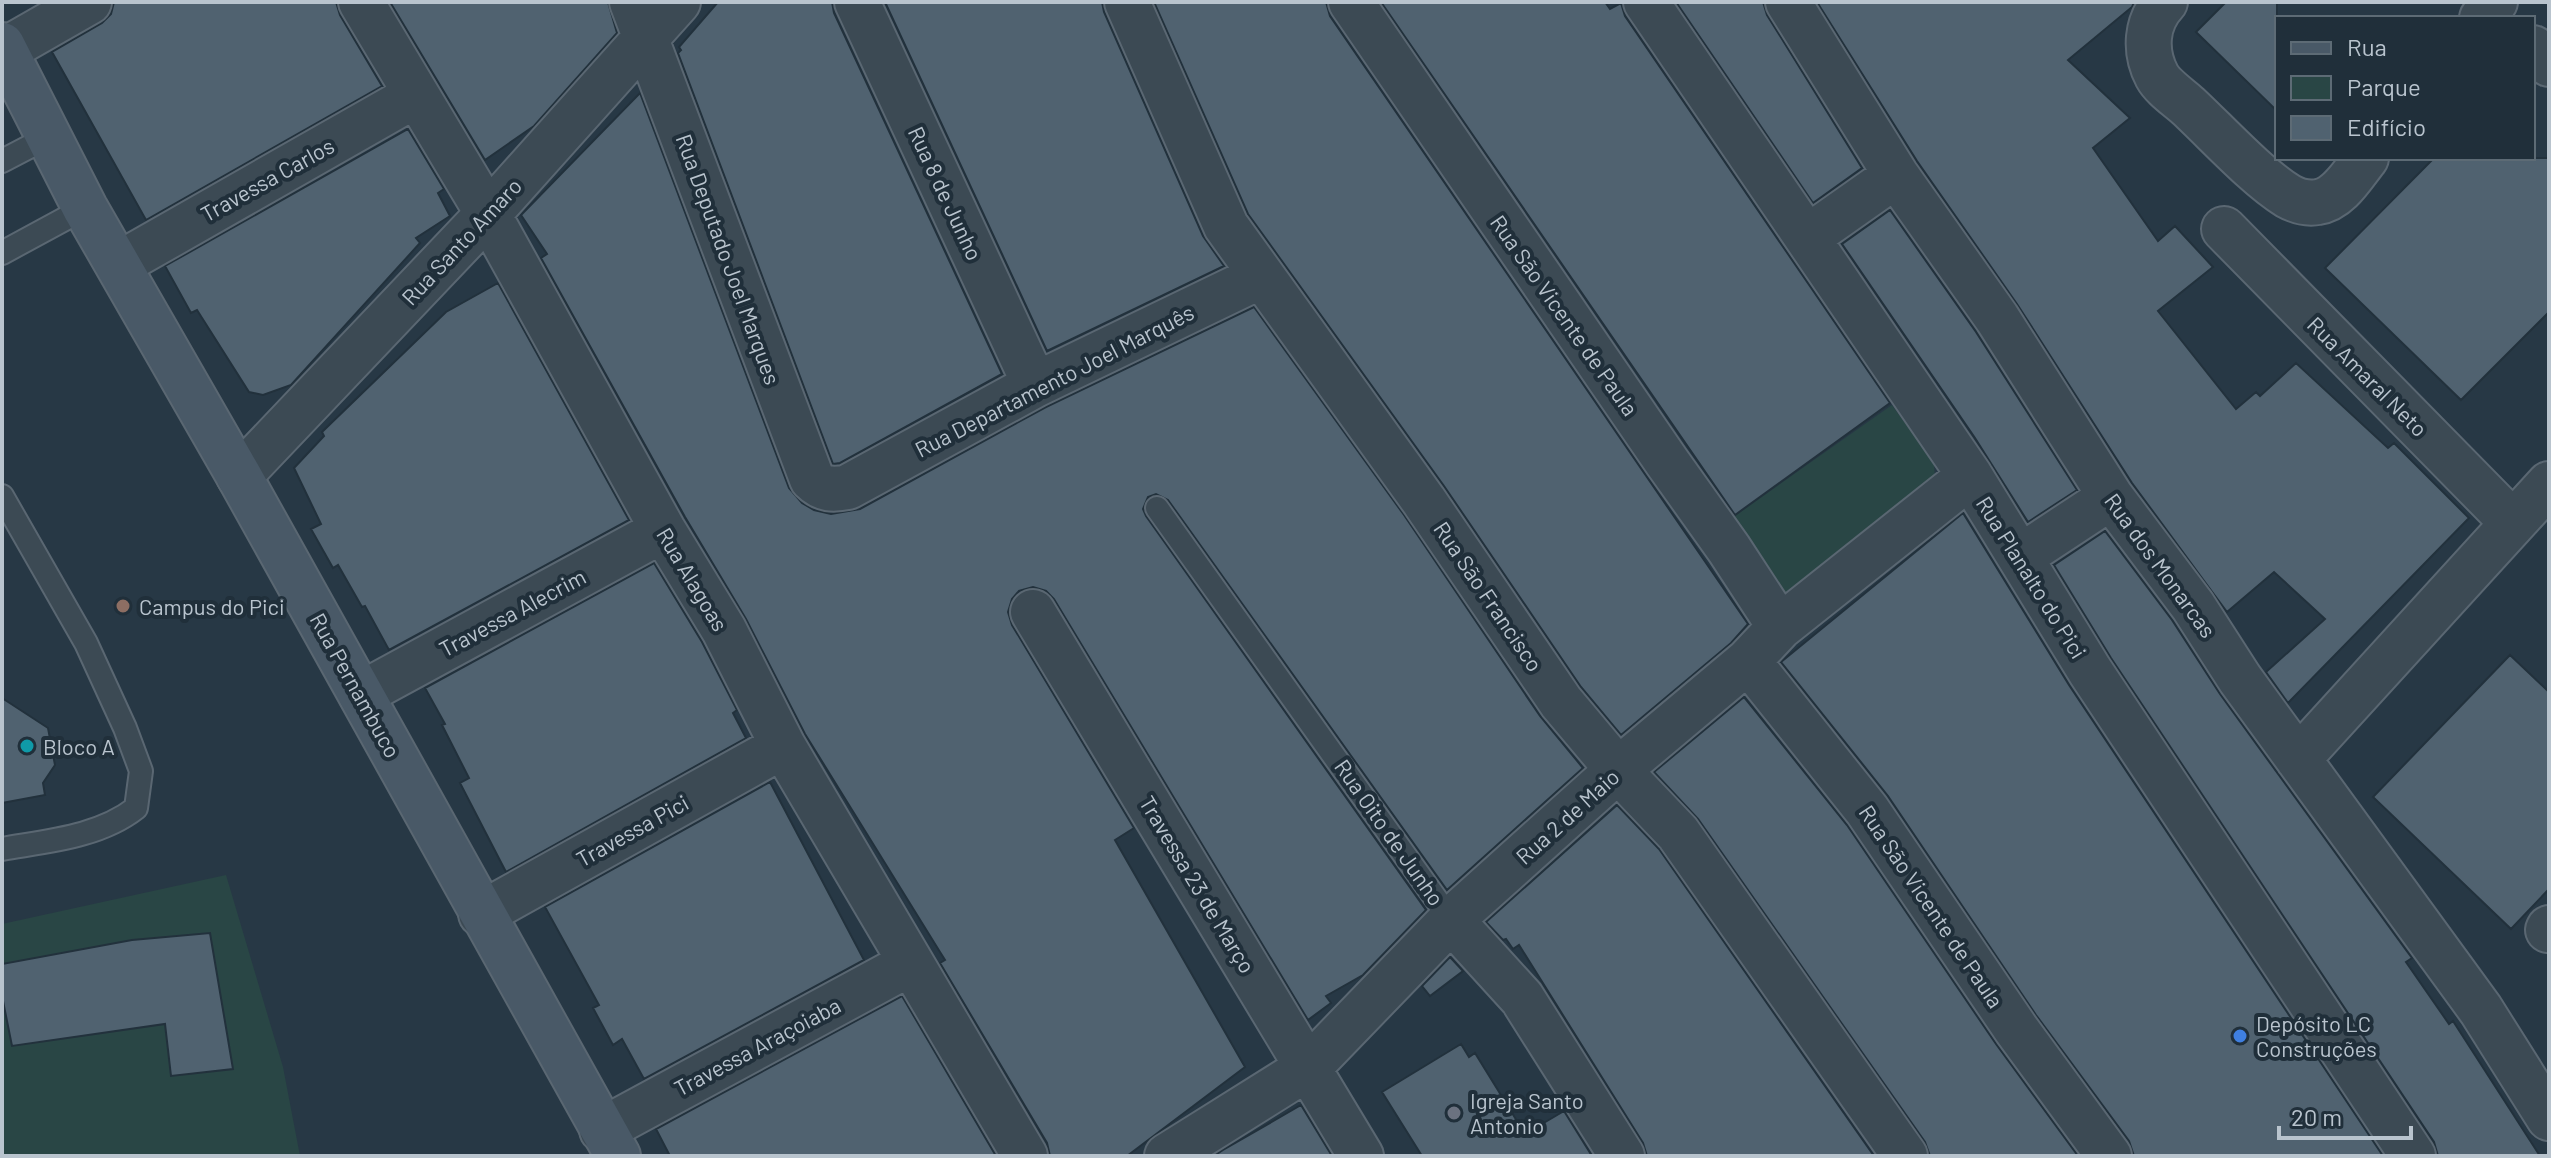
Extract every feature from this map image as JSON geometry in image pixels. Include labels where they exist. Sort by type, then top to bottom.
[{"type":"street","points":[[3,47],[89,2]]},
{"type":"street","name":"Rua Alagoas","points":[[361,2],[488,214],[663,530],[724,630],[783,746],[1025,1156]]},
{"type":"street","name":"Rua Santo Amaro","points":[[239,476],[488,214],[640,19],[678,2]]},
{"type":"street","name":"Rua 8 de Junho","points":[[857,2],[1035,385]]},
{"type":"street","name":"Rua São Francisco","points":[[1127,2],[1226,226],[1424,501],[1561,702],[1618,770],[1678,833],[1905,1156]]},
{"type":"street","name":"Rua São Vicente de Paula","points":[[1351,2],[1780,627]]},
{"type":"street","name":"Rua Planalto do Pici","points":[[1646,2],[1970,476],[2090,671],[2413,1156]]},
{"type":"street","name":"Rua dos Monarcas","points":[[1788,2],[1896,175],[1997,318],[2111,497],[2193,606],[2240,679],[2481,1010],[2549,1118]]},
{"type":"street","points":[[2165,2],[2155,12],[2148,37],[2148,50],[2158,78],[2276,187],[2304,203],[2318,202],[2340,190],[2364,160]]},
{"type":"street","name":"Rua Deputado Joel Marques","points":[[640,19],[812,479],[828,489],[848,487]]},
{"type":"street","name":"Rua Pernambuco","points":[[3,47],[85,208],[239,476],[610,1143]]},
{"type":"street","name":"Travessa Carlos","points":[[119,264],[416,95]]},
{"type":"street","points":[[1808,237],[1896,175]]},
{"type":"street","name":"Rua Amaral Neto","points":[[2224,229],[2513,523]]},
{"type":"street","name":"Rua Departamento Joel Marquês","points":[[848,487],[1035,385],[1261,276]]},
{"type":"street","name":"Rua 2 de Maio","points":[[1167,1156],[1309,1067],[1451,920],[1618,770],[1748,661],[1780,627],[1970,476]]},
{"type":"street","points":[[2298,759],[2549,484]]},
{"type":"street","points":[[2020,557],[2111,497]]},
{"type":"street","name":"Travessa Alecrim","points":[[361,694],[663,530]]},
{"type":"street","name":"Travessa 23 de Março","points":[[1033,612],[1361,1156]]},
{"type":"street","name":"Rua São Vicente de Paula","points":[[1748,661],[1867,810],[2016,1029],[2109,1156]]},
{"type":"street","name":"Travessa Pici","points":[[481,914],[783,746]]},
{"type":"street","name":"Rua Oito de Junho","points":[[1451,920],[1522,998],[1622,1156]]},
{"type":"street","name":"Travessa Araçoiaba","points":[[610,1143],[911,963]]},
{"type":"lane","points":[[2,161],[50,136]]},
{"type":"lane","points":[[2,253],[85,208]]},
{"type":"lane","points":[[2,496],[86,643],[141,771],[136,808],[123,818],[65,839],[2,849]]},
{"type":"lane","name":"Rua Oito de Junho","points":[[1157,508],[1451,920]]},
{"type":"green space","points":[[1892,405],[1934,463],[1935,480],[1790,597],[1781,595],[1726,522]]},
{"type":"green space","points":[[226,875],[283,1067],[300,1156],[2,1156],[2,924]]},
{"type":"building","points":[[114,2],[336,2],[340,15],[382,86],[146,220],[52,52],[102,23],[111,14]]},
{"type":"building","points":[[390,2],[608,2],[617,33],[534,126],[485,160]]},
{"type":"building","points":[[718,2],[832,2],[834,13],[1002,374],[840,463],[833,464],[678,53],[681,50],[679,47]]},
{"type":"building","points":[[885,2],[1102,2],[1203,236],[1224,266],[1047,351]]},
{"type":"building","points":[[1154,2],[1326,2],[1330,16],[1748,624],[1731,643],[1621,735],[1581,687],[1444,486],[1248,214]]},
{"type":"building","points":[[1381,2],[1605,2],[1610,9],[1621,3],[1625,16],[1890,403],[1735,515]]},
{"type":"building","points":[[1676,2],[1763,2],[1767,15],[1862,168],[1813,203]]},
{"type":"building","points":[[1817,2],[2134,2],[2132,7],[2068,60],[2130,118],[2093,148],[2158,241],[2175,226],[2213,267],[2158,311],[2236,409],[2256,392],[2260,396],[2296,363],[2388,448],[2394,443],[2469,518],[2288,703],[2266,672],[2325,619],[2274,572],[2227,612],[2132,483],[2017,304],[1917,161]]},
{"type":"building","points":[[2226,2],[2277,2],[2275,109],[2196,32]]},
{"type":"building","points":[[640,93],[789,488],[802,503],[831,514],[860,509],[1046,407],[1254,307],[1404,515],[1540,716],[1583,768],[1447,890],[1168,500],[1156,494],[1148,497],[1143,509],[1146,516],[1426,910],[1363,975],[1326,996],[1331,1003],[1308,1020],[1054,599],[1046,591],[1033,587],[1019,591],[1012,599],[1008,612],[1012,625],[1134,828],[1115,840],[1245,1067],[1127,1156],[1050,1156],[1047,1143],[940,963],[945,960],[805,734],[746,619],[685,517],[541,258],[547,254],[521,215]]},
{"type":"building","points":[[408,129],[444,189],[438,193],[450,216],[416,238],[420,243],[291,385],[263,395],[249,392],[197,310],[191,313],[165,266]]},
{"type":"building","points":[[2549,158],[2549,312],[2461,400],[2325,268],[2432,160]]},
{"type":"building","points":[[1890,210],[1976,332],[2077,490],[2028,522],[1975,438],[1842,244]]},
{"type":"building","points":[[498,283],[629,520],[389,650],[365,606],[362,607],[338,565],[333,568],[311,529],[321,524],[294,468],[324,436],[322,432],[446,312]]},
{"type":"building","points":[[1963,513],[2069,685],[2383,1156],[2134,1156],[2129,1141],[2036,1015],[1888,796],[1781,662]]},
{"type":"building","points":[[2105,531],[2172,620],[2220,694],[2412,958],[2406,962],[2449,1024],[2453,1021],[2540,1156],[2438,1156],[2434,1142],[2111,658],[2054,565]]},
{"type":"building","points":[[654,563],[702,642],[737,710],[733,713],[746,738],[506,872],[460,783],[469,778],[425,688]]},
{"type":"building","points":[[2510,655],[2549,692],[2549,889],[2511,929],[2373,797]]},
{"type":"building","points":[[1744,697],[1847,825],[1996,1044],[2078,1156],[1930,1156],[1925,1142],[1698,819],[1654,772]]},
{"type":"building","name":"Bloco A","points":[[2,698],[48,728],[55,765],[43,783],[45,795],[2,803]]},
{"type":"building","points":[[770,782],[864,960],[644,1079],[622,1039],[613,1045],[593,1008],[599,1005],[545,907]]},
{"type":"building","points":[[1617,805],[1659,849],[1874,1156],[1647,1156],[1643,1143],[1519,945],[1513,949],[1486,922]]},
{"type":"building","points":[[210,933],[233,1069],[171,1076],[165,1024],[12,1046],[2,996],[2,964],[132,940]]},
{"type":"building","points":[[1450,957],[1463,971],[1430,996],[1422,986]]},
{"type":"building","points":[[902,996],[996,1156],[670,1156],[656,1129]]},
{"type":"building","name":"Igreja Santo Antonio","points":[[1461,1044],[1469,1057],[1475,1053],[1525,1134],[1564,1111],[1592,1156],[1422,1156],[1382,1092]]},
{"type":"building","points":[[1301,1105],[1332,1156],[1214,1156],[1223,1150]]},
{"type":"place","name":"Campus do Pici","points":[[123,606]]},
{"type":"place","name":"Bloco A","points":[[27,746]]},
{"type":"place","name":"Depósito LC Construções","points":[[2240,1036]]},
{"type":"place","name":"Igreja Santo Antonio","points":[[1454,1113]]}]
